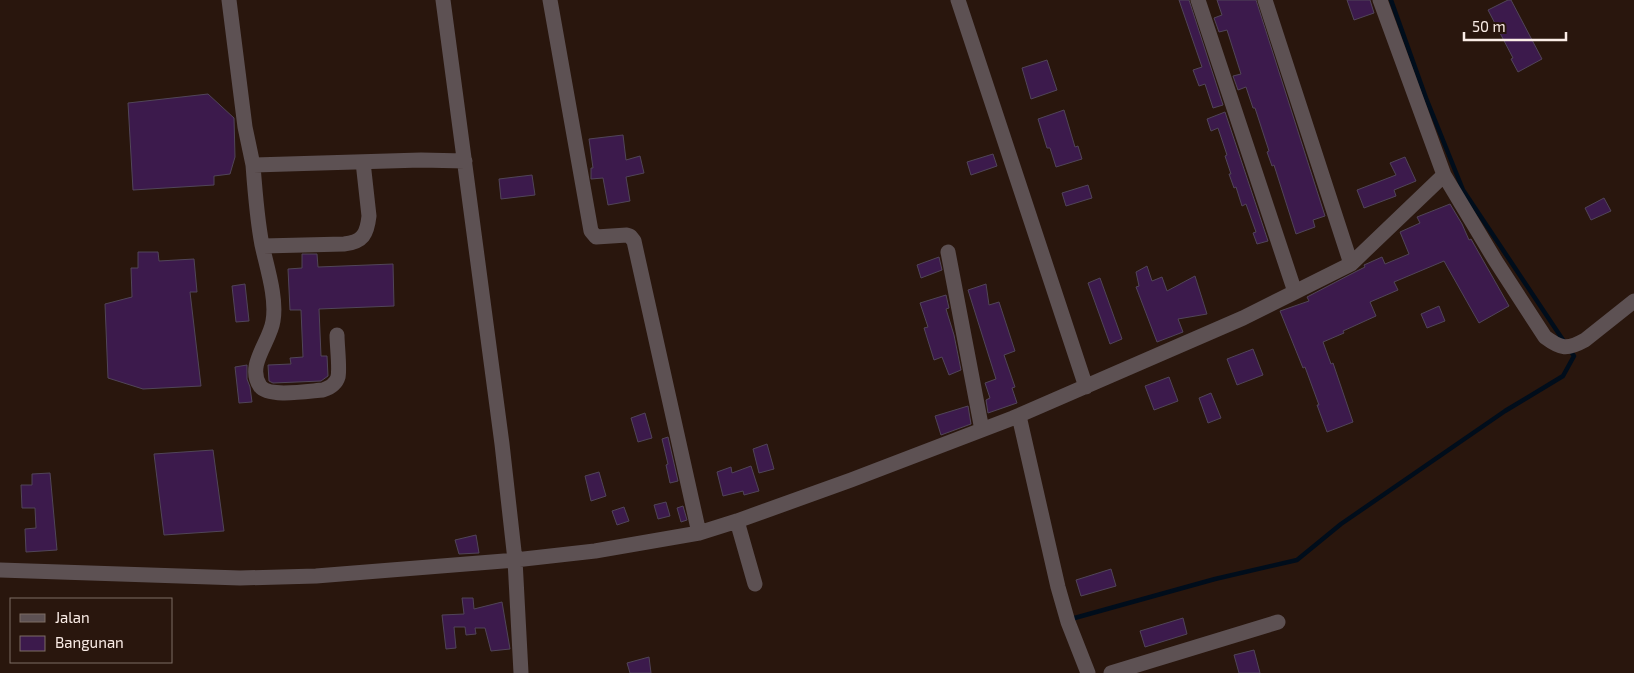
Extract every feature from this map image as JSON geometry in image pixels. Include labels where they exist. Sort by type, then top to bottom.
[{"type":"street","points":[[229,0],[245,127],[253,165],[263,246],[273,301],[274,320],[271,331],[257,359],[257,378],[262,388],[273,393],[330,388],[338,376],[337,335]]},
{"type":"street","points":[[443,0],[502,444],[514,560],[521,673]]},
{"type":"street","points":[[550,0],[591,231],[596,236],[622,234],[630,236],[634,241],[699,532]]},
{"type":"street","points":[[958,0],[1086,387]]},
{"type":"street","points":[[1198,0],[1295,292]]},
{"type":"street","points":[[1264,0],[1352,264]]},
{"type":"street","points":[[1383,1],[1444,175],[1495,260],[1545,337],[1556,345],[1563,347],[1576,345],[1634,302]]},
{"type":"street","points":[[253,165],[421,160],[465,162]]},
{"type":"street","points":[[263,246],[351,243],[361,239],[368,224],[369,216],[363,162]]},
{"type":"street","points":[[0,570],[240,578],[316,576],[370,573],[595,551],[699,532],[737,521],[843,483],[1019,416],[1243,318],[1352,264],[1444,175]]},
{"type":"street","points":[[948,252],[982,430]]},
{"type":"street","points":[[1019,416],[1058,587],[1068,622],[1088,673]]},
{"type":"street","points":[[737,521],[755,584]]},
{"type":"street","points":[[1111,673],[1278,622]]},
{"type":"building","points":[[1179,0],[1189,0],[1223,105],[1213,108],[1205,84],[1199,86],[1193,70],[1202,67]]},
{"type":"building","points":[[1217,0],[1256,0],[1325,216],[1313,220],[1315,227],[1296,234],[1274,165],[1272,166],[1267,152],[1269,151],[1255,108],[1253,108],[1246,87],[1238,90],[1233,76],[1241,74],[1227,30],[1219,32],[1214,18],[1222,15]]},
{"type":"building","points":[[1347,0],[1370,0],[1374,13],[1354,20]]},
{"type":"building","points":[[1511,0],[1542,59],[1518,72],[1511,59],[1513,58],[1488,10]]},
{"type":"building","points":[[1047,60],[1057,90],[1031,99],[1022,68]]},
{"type":"building","points":[[208,94],[234,118],[235,157],[230,174],[214,176],[214,185],[133,190],[128,103]]},
{"type":"building","points":[[1064,110],[1075,147],[1078,146],[1082,159],[1056,167],[1050,148],[1047,148],[1038,119]]},
{"type":"building","points":[[1225,112],[1268,241],[1257,244],[1253,233],[1256,232],[1246,204],[1242,206],[1236,187],[1234,188],[1229,174],[1231,174],[1225,156],[1227,155],[1218,128],[1211,131],[1207,119]]},
{"type":"building","points":[[623,135],[626,160],[640,156],[644,173],[626,177],[630,201],[608,205],[603,178],[591,179],[591,168],[593,168],[589,139]]},
{"type":"building","points":[[993,154],[997,166],[971,175],[967,162]]},
{"type":"building","points":[[1405,157],[1416,181],[1394,190],[1396,196],[1364,208],[1357,190],[1396,175],[1390,163]]},
{"type":"building","points":[[532,175],[535,195],[501,199],[499,179]]},
{"type":"building","points":[[1088,185],[1092,198],[1066,206],[1062,193]]},
{"type":"building","points":[[1604,198],[1611,211],[1591,220],[1585,208]]},
{"type":"building","points":[[1450,204],[1469,240],[1471,239],[1509,306],[1479,323],[1444,261],[1394,282],[1398,290],[1370,302],[1376,316],[1323,342],[1331,364],[1333,363],[1353,422],[1327,432],[1305,367],[1303,368],[1280,311],[1309,301],[1307,297],[1382,257],[1385,264],[1409,254],[1400,232],[1420,223],[1417,217]]},
{"type":"building","points":[[138,252],[158,252],[159,261],[194,259],[197,292],[190,292],[201,386],[143,389],[108,378],[105,304],[132,297],[131,268],[138,268]]},
{"type":"building","points":[[302,254],[317,254],[318,267],[393,264],[394,306],[319,309],[321,356],[327,356],[328,376],[321,381],[273,383],[269,381],[268,365],[291,364],[290,358],[303,357],[301,310],[290,310],[288,269],[302,268]]},
{"type":"building","points":[[939,257],[942,270],[921,278],[917,265]]},
{"type":"building","points":[[1147,266],[1152,281],[1162,277],[1167,291],[1195,276],[1207,314],[1178,319],[1183,332],[1157,342],[1136,287],[1139,286],[1136,272]]},
{"type":"building","points":[[1100,278],[1122,339],[1110,344],[1088,283]]},
{"type":"building","points":[[245,284],[249,321],[236,322],[232,286]]},
{"type":"building","points":[[986,284],[989,305],[999,302],[1015,351],[1004,355],[1015,387],[1012,388],[1017,403],[988,413],[986,400],[990,398],[985,383],[996,379],[968,290]]},
{"type":"building","points":[[946,295],[949,308],[946,309],[954,335],[961,370],[949,375],[942,357],[934,360],[924,328],[928,327],[920,303]]},
{"type":"building","points":[[1439,306],[1445,321],[1427,328],[1421,314]]},
{"type":"building","points":[[1253,349],[1263,375],[1237,385],[1227,359]]},
{"type":"building","points":[[247,365],[247,379],[252,402],[239,403],[235,367]]},
{"type":"building","points":[[1169,377],[1178,401],[1154,410],[1145,386]]},
{"type":"building","points":[[1211,393],[1221,418],[1208,423],[1199,398]]},
{"type":"building","points":[[968,406],[971,424],[941,435],[935,416]]},
{"type":"building","points":[[645,413],[652,438],[638,442],[631,418]]},
{"type":"building","points":[[668,437],[678,481],[670,483],[662,439]]},
{"type":"building","points":[[767,444],[774,469],[759,473],[753,449]]},
{"type":"building","points":[[213,450],[224,531],[164,535],[154,454]]},
{"type":"building","points":[[751,466],[759,491],[744,495],[743,491],[723,496],[717,472],[731,467],[732,473]]},
{"type":"building","points":[[599,472],[606,496],[591,501],[585,476]]},
{"type":"building","points":[[50,473],[57,550],[26,552],[25,529],[36,528],[35,508],[22,508],[21,485],[32,485],[32,474]]},
{"type":"building","points":[[666,502],[670,516],[658,519],[654,505]]},
{"type":"building","points":[[683,506],[687,520],[681,522],[677,508]]},
{"type":"building","points":[[624,507],[629,521],[617,525],[612,511]]},
{"type":"building","points":[[476,535],[479,553],[459,554],[455,540]]},
{"type":"building","points":[[1111,569],[1116,586],[1081,596],[1076,580]]},
{"type":"building","points":[[462,598],[473,598],[474,609],[502,602],[510,649],[491,651],[485,628],[475,628],[476,634],[466,635],[465,627],[454,627],[456,648],[446,649],[442,615],[464,614]]},
{"type":"building","points":[[1183,618],[1187,634],[1145,647],[1140,631]]},
{"type":"building","points":[[1254,650],[1260,673],[1239,673],[1234,655]]},
{"type":"building","points":[[649,657],[651,673],[630,673],[627,663]]},
{"type":"waterway","points":[[1391,0],[1426,98],[1463,190],[1565,343]]},
{"type":"waterway","points":[[1071,619],[1215,579],[1297,560],[1341,524],[1505,411],[1563,376],[1574,356],[1569,349]]}]
